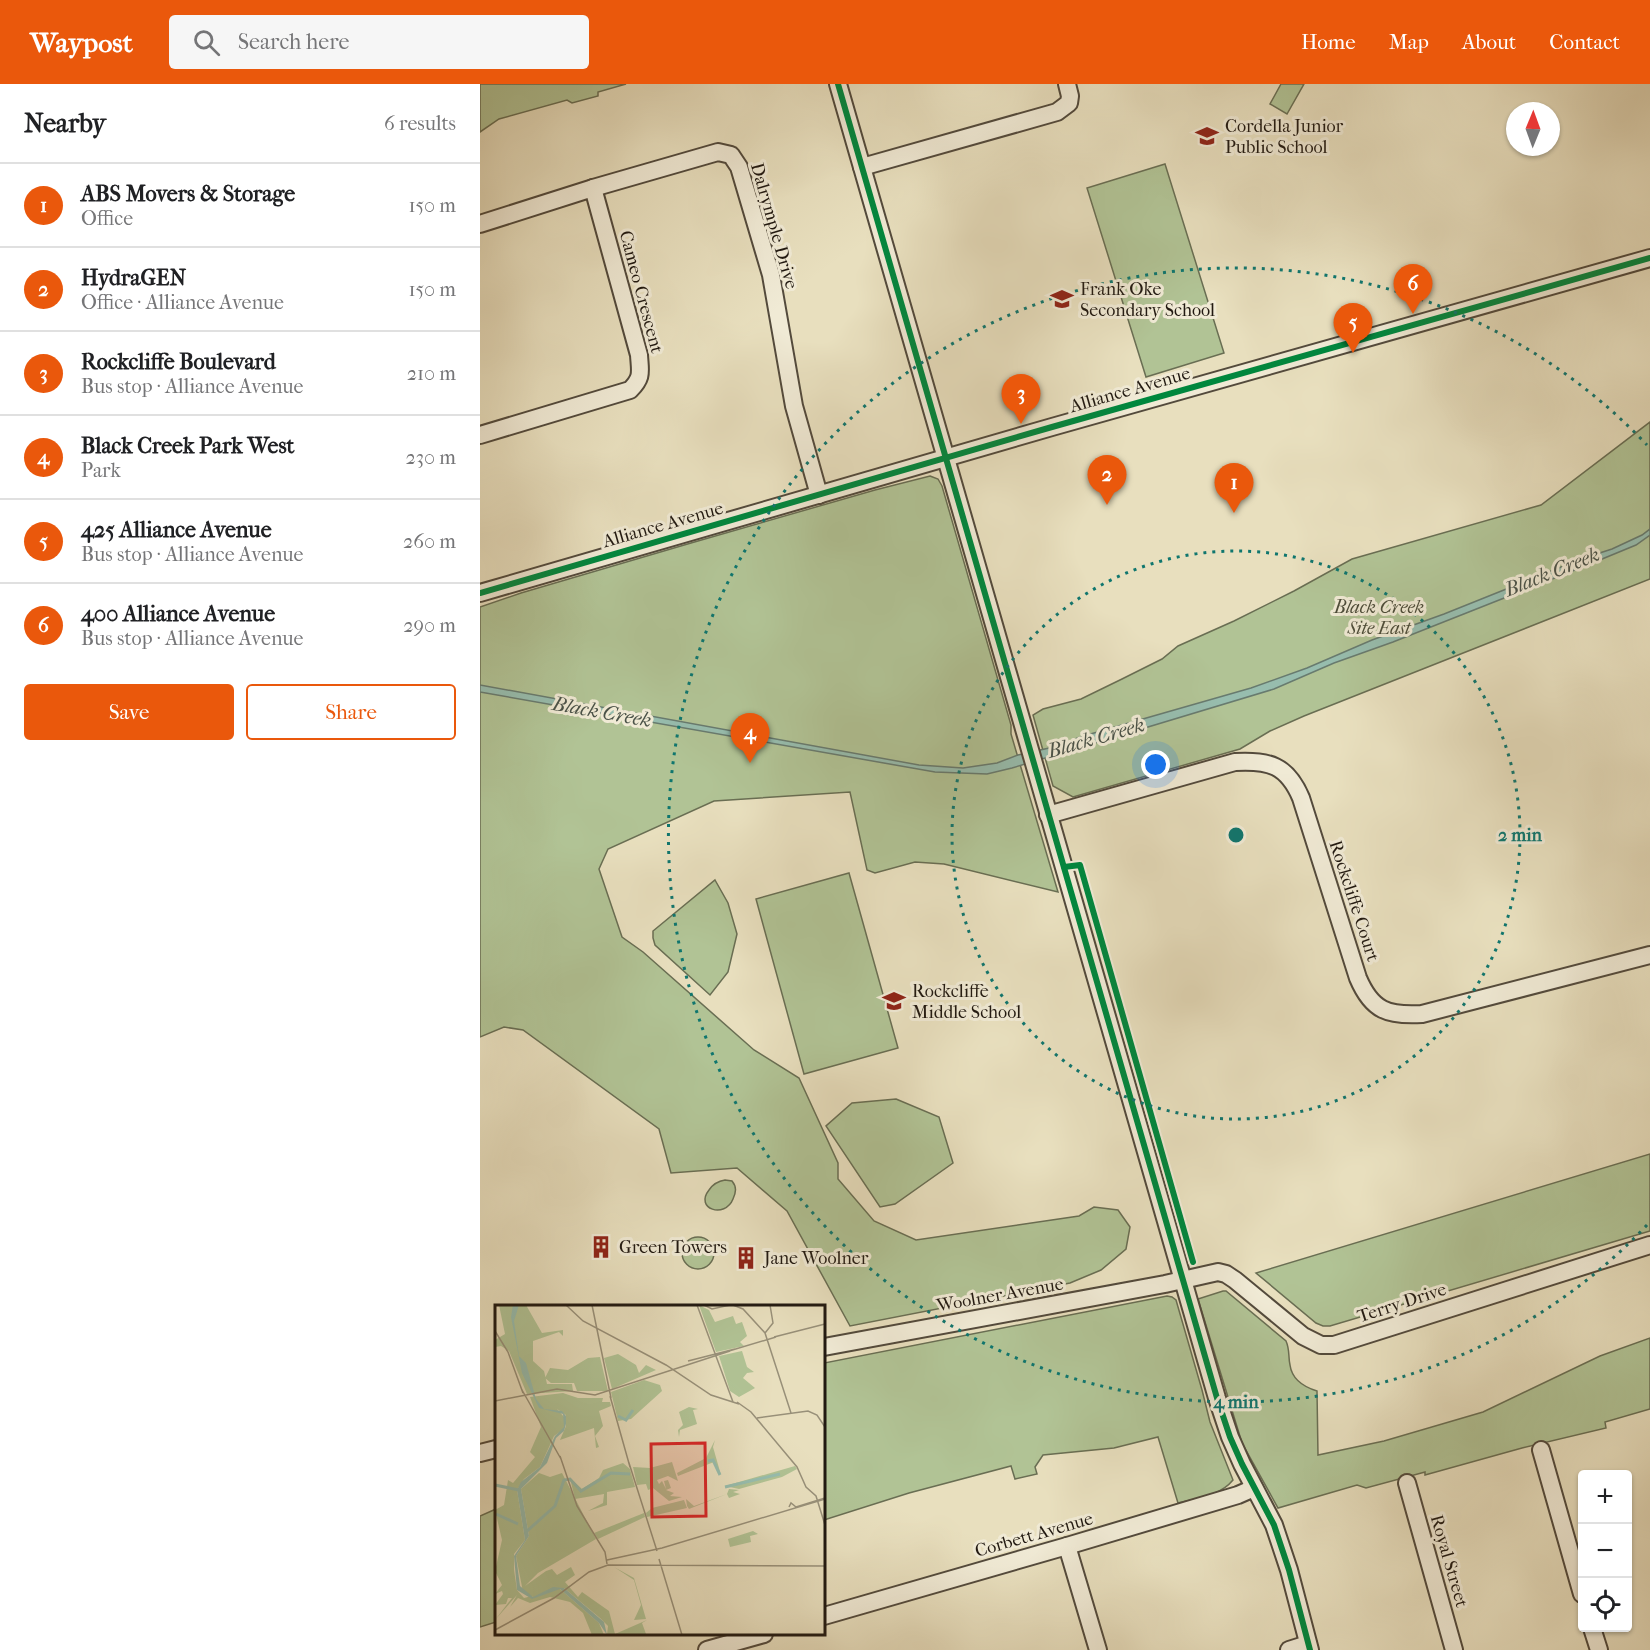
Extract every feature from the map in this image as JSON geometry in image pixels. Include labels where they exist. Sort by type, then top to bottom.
[{"type":"street","points":[[838,84],[1220,1408],[1230,1437],[1274,1525],[1289,1570],[1309,1647],[1289,1650]]},
{"type":"street","points":[[862,168],[1057,112],[1069,103],[1067,84]]},
{"type":"street","name":"Dalrymple Drive","points":[[480,224],[718,152],[731,155],[740,166],[771,275],[794,406],[819,495]]},
{"type":"street","name":"Cameo Crescent","points":[[480,435],[630,390],[638,382],[639,355],[593,188]]},
{"type":"street","name":"Alliance Avenue","points":[[480,593],[1650,258]]},
{"type":"street","name":"Rockcliffe Court","points":[[1048,815],[1234,762],[1252,761],[1270,764],[1284,771],[1296,786],[1301,798],[1365,994],[1387,1013],[1422,1014],[1650,956]]},
{"type":"street","name":"Terry Drive","points":[[1183,1280],[1218,1272],[1226,1274],[1303,1336],[1322,1345],[1334,1345],[1650,1245]]},
{"type":"street","name":"Woolner Avenue","points":[[825,1347],[1183,1280]]},
{"type":"street","points":[[480,1453],[495,1449]]},
{"type":"street","points":[[1541,1450],[1578,1580]]},
{"type":"street","name":"Royal Street","points":[[1407,1483],[1454,1650]]},
{"type":"street","name":"Corbett Avenue","points":[[825,1616],[1067,1546],[1238,1495],[1254,1488]]},
{"type":"street","points":[[1067,1546],[1098,1650]]},
{"type":"street","points":[[1593,1632],[1599,1650]]},
{"type":"street","points":[[707,1650],[760,1635]]},
{"type":"green space","points":[[480,84],[626,84],[598,92],[598,96],[572,103],[567,100],[499,119],[480,132]]},
{"type":"green space","points":[[1281,84],[1304,84],[1287,114],[1270,104]]},
{"type":"green space","points":[[1165,164],[1224,353],[1146,377],[1087,188]]},
{"type":"green space","name":"Black Creek Site East","points":[[1650,422],[1650,579],[1304,716],[1270,731],[1240,749],[1073,797],[1053,786],[1033,715],[1043,709],[1081,699],[1122,679],[1162,659],[1178,646],[1294,591],[1352,559],[1541,505]]},
{"type":"green space","points":[[930,476],[938,479],[942,486],[1058,892],[944,864],[915,862],[875,873],[867,870],[850,792],[714,801],[608,849],[599,869],[622,937],[643,952],[754,1050],[799,1078],[838,1163],[838,1179],[874,1221],[916,1240],[1079,1216],[1094,1207],[1118,1210],[1130,1227],[1126,1249],[1101,1270],[1070,1283],[850,1326],[787,1211],[737,1168],[671,1173],[659,1129],[523,1030],[504,1027],[480,1037],[480,607],[691,543]]},
{"type":"green space","points":[[849,873],[898,1048],[804,1074],[756,899]]},
{"type":"green space","points":[[715,880],[728,903],[737,934],[728,972],[710,995],[655,945],[653,931]]},
{"type":"green space","points":[[896,1099],[939,1117],[953,1163],[895,1204],[880,1207],[826,1126],[852,1103]]},
{"type":"green space","points":[[1650,1154],[1650,1231],[1330,1326],[1316,1323],[1256,1273]]},
{"type":"green space","points":[[725,1180],[732,1181],[735,1185],[733,1199],[724,1209],[712,1209],[705,1202],[705,1197],[714,1184]]},
{"type":"green space","points":[[698,1237],[709,1242],[714,1253],[709,1264],[698,1269],[687,1264],[682,1253],[687,1242]]},
{"type":"green space","points":[[1226,1291],[1286,1341],[1293,1375],[1303,1385],[1317,1391],[1318,1455],[1384,1441],[1483,1412],[1600,1356],[1650,1338],[1650,1409],[1605,1422],[1606,1428],[1425,1475],[1425,1472],[1366,1488],[1357,1485],[1278,1508],[1242,1443],[1198,1299]]},
{"type":"green space","points":[[1167,1296],[1172,1297],[1176,1300],[1210,1422],[1233,1480],[1222,1490],[1208,1496],[1178,1503],[1158,1437],[1114,1448],[1043,1455],[1035,1467],[1037,1474],[1015,1479],[1011,1466],[909,1493],[825,1520],[825,1363]]},
{"type":"green space","points":[[495,1509],[495,1622],[480,1627],[480,1516]]},
{"type":"water","name":"Black Creek","points":[[1650,529],[1650,535],[1636,545],[1393,642],[1334,663],[1274,689],[987,774],[935,772],[480,692],[480,685],[919,765],[963,768],[997,763],[1251,688],[1581,559],[1612,549]]},
{"type":"cycle path","points":[[838,84],[1217,1398],[1242,1464],[1274,1525],[1289,1570],[1310,1650]]},
{"type":"cycle path","points":[[480,593],[1052,427],[1650,258]]},
{"type":"cycle path","points":[[1064,867],[1080,865],[1193,1262]]},
{"type":"place","name":"Cordella Junior Public School","points":[[1207,136]]},
{"type":"place","name":"Frank Oke Secondary School","points":[[1062,299]]},
{"type":"place","name":"400 Alliance Avenue","points":[[1413,314]]},
{"type":"place","name":"425 Alliance Avenue","points":[[1353,353]]},
{"type":"place","name":"Rockcliffe Boulevard","points":[[1021,424]]},
{"type":"place","name":"HydraGEN","points":[[1107,505]]},
{"type":"place","name":"ABS Movers & Storage","points":[[1234,513]]},
{"type":"place","name":"Black Creek Park West","points":[[750,763]]},
{"type":"place","name":"Rockcliffe Middle School","points":[[894,1001]]},
{"type":"place","name":"Green Towers","points":[[601,1247]]},
{"type":"place","name":"Jane Woolner","points":[[746,1258]]}]
